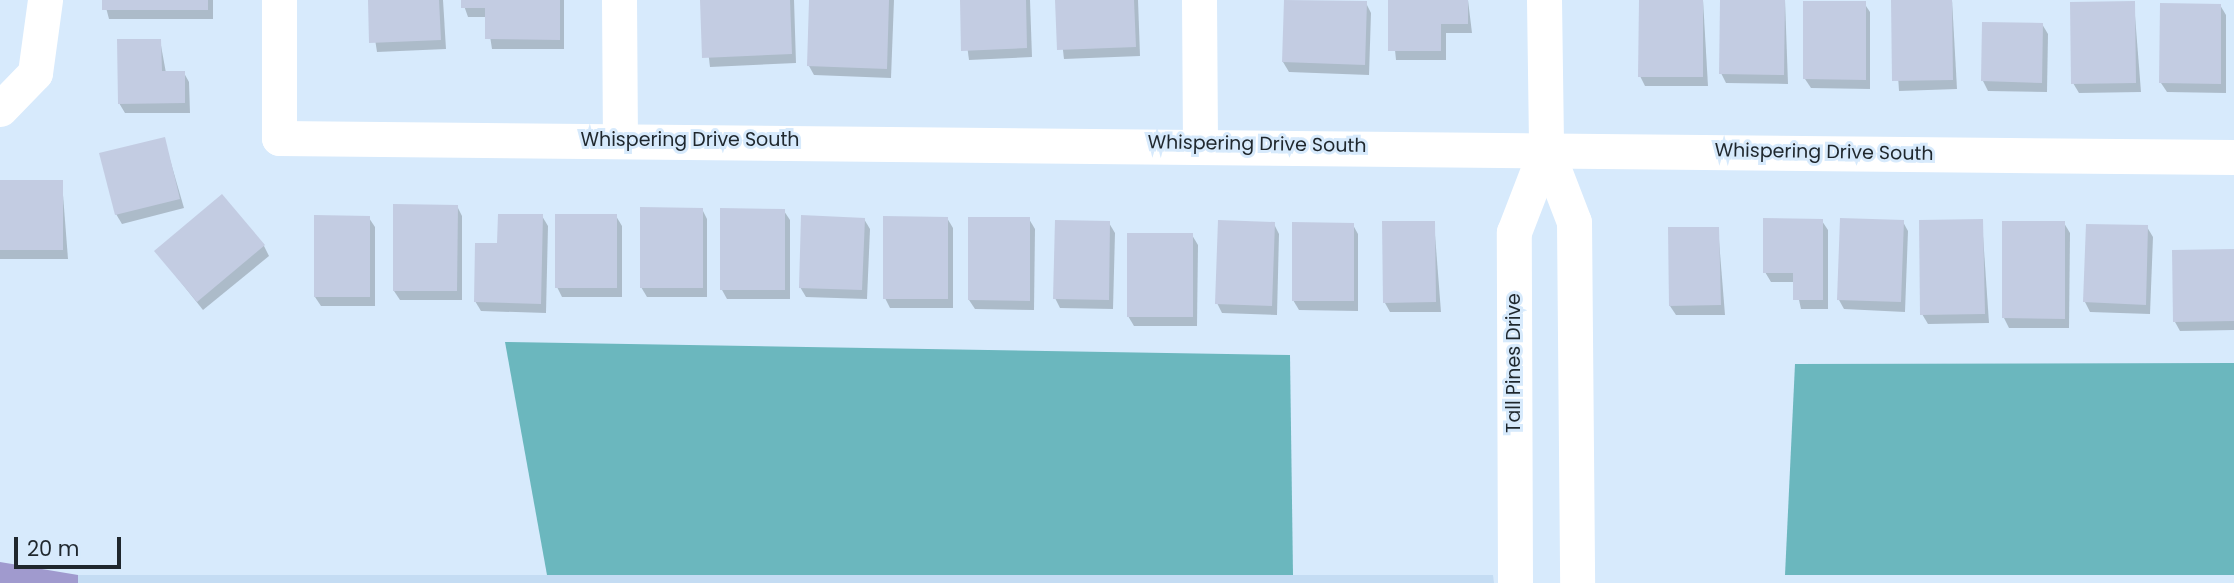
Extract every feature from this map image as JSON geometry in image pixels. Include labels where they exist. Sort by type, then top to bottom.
[{"type":"street","points":[[0,109],[35,73],[45,0]]},
{"type":"street","name":"Whispering Drive South","points":[[279,0],[279,138],[1200,143],[2234,157]]},
{"type":"street","points":[[619,0],[620,140]]},
{"type":"street","points":[[1199,0],[1200,143]]},
{"type":"street","name":"Tall Pines Drive","points":[[1544,0],[1546,149],[1574,222],[1577,583]]},
{"type":"street","name":"Tall Pines Drive","points":[[1515,583],[1514,232],[1546,149]]},
{"type":"shaded area","points":[[505,342],[1290,355],[1293,575],[547,575]]},
{"type":"shaded area","points":[[2234,363],[2234,575],[1785,575],[1795,364]]},
{"type":"shaded area","points":[[0,562],[78,575],[78,583],[0,583]]},
{"type":"shaded area","points":[[78,575],[1493,575],[1494,583],[78,583]]},
{"type":"building","points":[[102,0],[208,0],[208,10],[102,10]]},
{"type":"building","points":[[368,0],[439,0],[441,40],[369,43]]},
{"type":"building","points":[[461,0],[560,0],[560,40],[485,39],[485,8],[461,8]]},
{"type":"building","points":[[700,0],[790,0],[792,54],[702,58]]},
{"type":"building","points":[[809,0],[889,0],[887,69],[807,66]]},
{"type":"building","points":[[960,0],[1026,0],[1027,48],[961,51]]},
{"type":"building","points":[[1055,0],[1134,0],[1136,47],[1057,50]]},
{"type":"building","points":[[1284,0],[1367,1],[1365,65],[1282,62]]},
{"type":"building","points":[[1388,0],[1468,0],[1468,24],[1441,24],[1441,51],[1388,51]]},
{"type":"building","points":[[1639,0],[1703,0],[1703,77],[1638,77]]},
{"type":"building","points":[[1720,0],[1785,0],[1784,75],[1719,74]]},
{"type":"building","points":[[1891,0],[1952,0],[1953,80],[1892,81]]},
{"type":"building","points":[[1803,1],[1866,1],[1866,80],[1803,79]]},
{"type":"building","points":[[2135,1],[2136,83],[2071,84],[2070,2]]},
{"type":"building","points":[[2160,3],[2221,4],[2221,84],[2159,83]]},
{"type":"building","points":[[1982,22],[2043,23],[2042,83],[1981,81]]},
{"type":"building","points":[[117,39],[161,39],[162,71],[185,71],[185,103],[118,104]]},
{"type":"building","points":[[165,137],[180,199],[115,215],[99,153]]},
{"type":"building","points":[[0,180],[63,180],[63,250],[0,250]]},
{"type":"building","points":[[222,194],[265,245],[197,302],[154,251]]},
{"type":"building","points":[[393,204],[458,205],[457,291],[393,291]]},
{"type":"building","points":[[640,207],[703,208],[703,288],[640,288]]},
{"type":"building","points":[[720,208],[785,209],[785,290],[720,290]]},
{"type":"building","points":[[498,214],[543,214],[541,304],[474,302],[475,243],[497,243]]},
{"type":"building","points":[[555,214],[617,214],[617,288],[555,288]]},
{"type":"building","points":[[314,215],[370,216],[370,297],[314,297]]},
{"type":"building","points":[[801,215],[865,218],[862,290],[799,288]]},
{"type":"building","points":[[883,216],[948,217],[948,299],[883,299]]},
{"type":"building","points":[[968,217],[1030,217],[1030,301],[968,300]]},
{"type":"building","points":[[1763,218],[1823,219],[1823,300],[1793,300],[1793,273],[1763,273]]},
{"type":"building","points":[[1840,218],[1904,220],[1901,302],[1837,300]]},
{"type":"building","points":[[1983,219],[1985,314],[1920,315],[1919,220]]},
{"type":"building","points":[[1055,220],[1110,221],[1109,300],[1053,299]]},
{"type":"building","points":[[1218,220],[1275,222],[1272,306],[1215,304]]},
{"type":"building","points":[[1382,221],[1435,221],[1436,302],[1383,303]]},
{"type":"building","points":[[2002,221],[2065,221],[2065,319],[2002,318]]},
{"type":"building","points":[[1292,222],[1354,223],[1354,301],[1292,301]]},
{"type":"building","points":[[2086,224],[2148,225],[2146,305],[2083,302]]},
{"type":"building","points":[[1668,227],[1719,227],[1721,305],[1669,306]]},
{"type":"building","points":[[1127,233],[1193,233],[1193,317],[1127,317]]},
{"type":"building","points":[[2234,249],[2234,321],[2173,322],[2172,250]]}]
